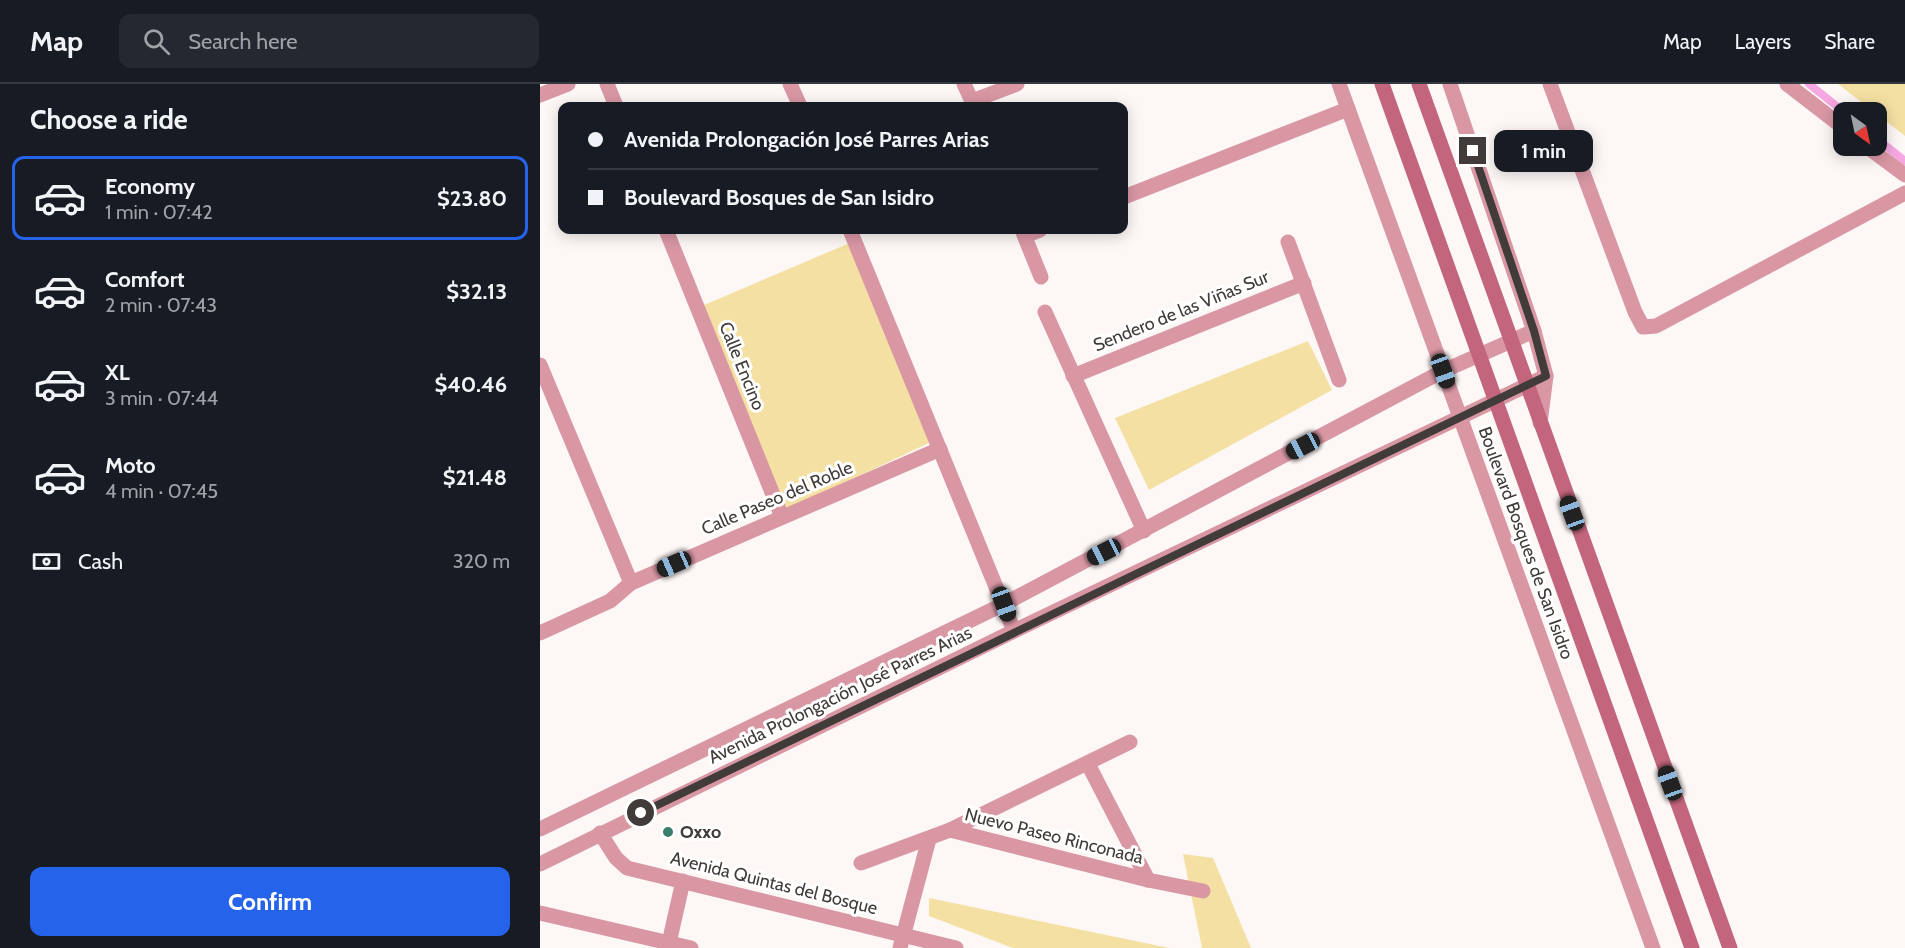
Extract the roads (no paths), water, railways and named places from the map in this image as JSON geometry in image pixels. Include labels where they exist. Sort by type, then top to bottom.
[{"type":"main road","name":"Boulevard Bosques de San Isidro","points":[[1382,84],[1692,948]]},
{"type":"main road","points":[[1419,84],[1730,948]]},
{"type":"street","points":[[540,96],[568,84]]},
{"type":"street","points":[[607,84],[614,102]]},
{"type":"street","points":[[790,84],[798,102]]},
{"type":"street","points":[[964,84],[972,102]]},
{"type":"street","points":[[977,102],[1017,84]]},
{"type":"street","name":"Boulevard Bosques de San Isidro","points":[[1339,84],[1653,948]]},
{"type":"street","points":[[1450,84],[1534,331],[1546,376],[1540,423]]},
{"type":"street","points":[[1550,84],[1635,312],[1643,327],[1656,326],[1905,193]]},
{"type":"street","points":[[1787,84],[1833,120]]},
{"type":"street","points":[[1128,195],[1348,109]]},
{"type":"street","points":[[1879,156],[1905,175]]},
{"type":"street","name":"Calle Encino","points":[[668,234],[782,517]]},
{"type":"street","points":[[852,234],[1014,632]]},
{"type":"street","points":[[1024,234],[1041,277]]},
{"type":"street","points":[[1288,242],[1339,380]]},
{"type":"street","name":"Sendero de las Viñas Sur","points":[[1073,376],[1304,283]]},
{"type":"street","points":[[1045,312],[1144,531]]},
{"type":"street","name":"Avenida Prolongación José Parres Arias","points":[[540,829],[1004,604],[1443,371],[1534,331]]},
{"type":"street","points":[[540,365],[631,583]]},
{"type":"street","name":"Avenida Prolongación José Parres Arias","points":[[540,864],[1014,632],[1546,376]]},
{"type":"street","name":"Calle Paseo del Roble","points":[[540,633],[610,601],[631,583],[940,449]]},
{"type":"street","name":"Nuevo Paseo Rinconada","points":[[861,863],[950,830],[1130,742]]},
{"type":"street","name":"Nuevo Paseo Rinconada","points":[[1088,764],[1149,880]]},
{"type":"street","name":"Nuevo Paseo Rinconada","points":[[950,830],[1149,880],[1203,891]]},
{"type":"street","name":"Avenida Quintas del Bosque","points":[[600,833],[616,858],[627,868],[683,881],[902,942],[956,948]]},
{"type":"street","points":[[902,942],[929,839]]},
{"type":"street","points":[[669,943],[683,881]]},
{"type":"street","points":[[540,913],[691,948]]},
{"type":"waterway","points":[[1809,84],[1833,103]]},
{"type":"waterway","points":[[1887,147],[1905,161]]},
{"type":"place","name":"Oxxo","points":[[668,832]]}]
